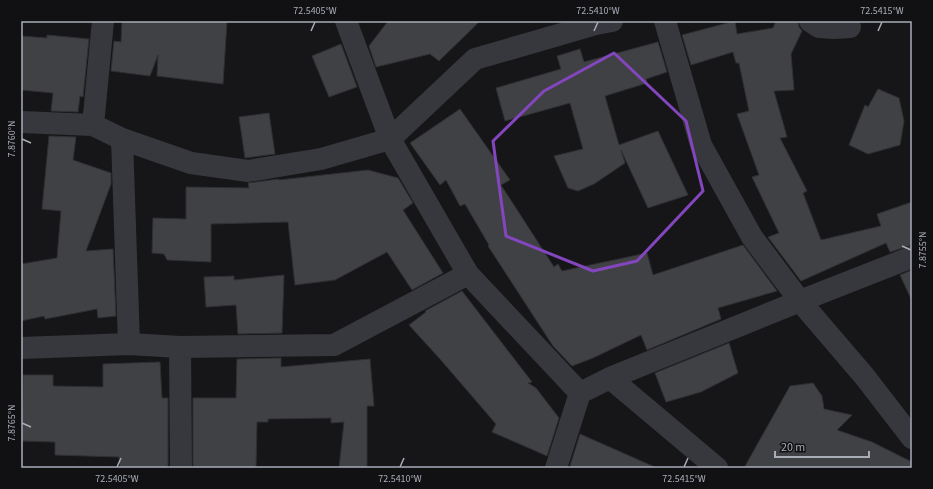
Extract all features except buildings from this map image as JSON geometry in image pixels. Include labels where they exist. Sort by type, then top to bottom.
[{"type":"street","points":[[93,125],[103,21]]},
{"type":"street","points":[[346,21],[390,139],[468,274],[580,393]]},
{"type":"street","points":[[21,122],[93,125],[122,139],[191,163],[248,171],[321,159],[390,139],[475,59],[596,24],[612,21]]},
{"type":"street","points":[[665,21],[701,145],[752,237],[800,301],[865,377],[912,438]]},
{"type":"street","points":[[810,21],[819,27],[850,27]]},
{"type":"street","points":[[122,139],[129,344]]},
{"type":"street","points":[[556,468],[580,393],[610,378],[912,257]]},
{"type":"street","points":[[21,348],[129,344],[180,347],[334,345],[468,274]]},
{"type":"street","points":[[180,347],[181,468]]},
{"type":"street","points":[[610,378],[717,468]]},
{"type":"highlighted area","points":[[614,53],[686,121],[703,191],[637,261],[593,271],[506,236],[493,141],[544,91]]}]
